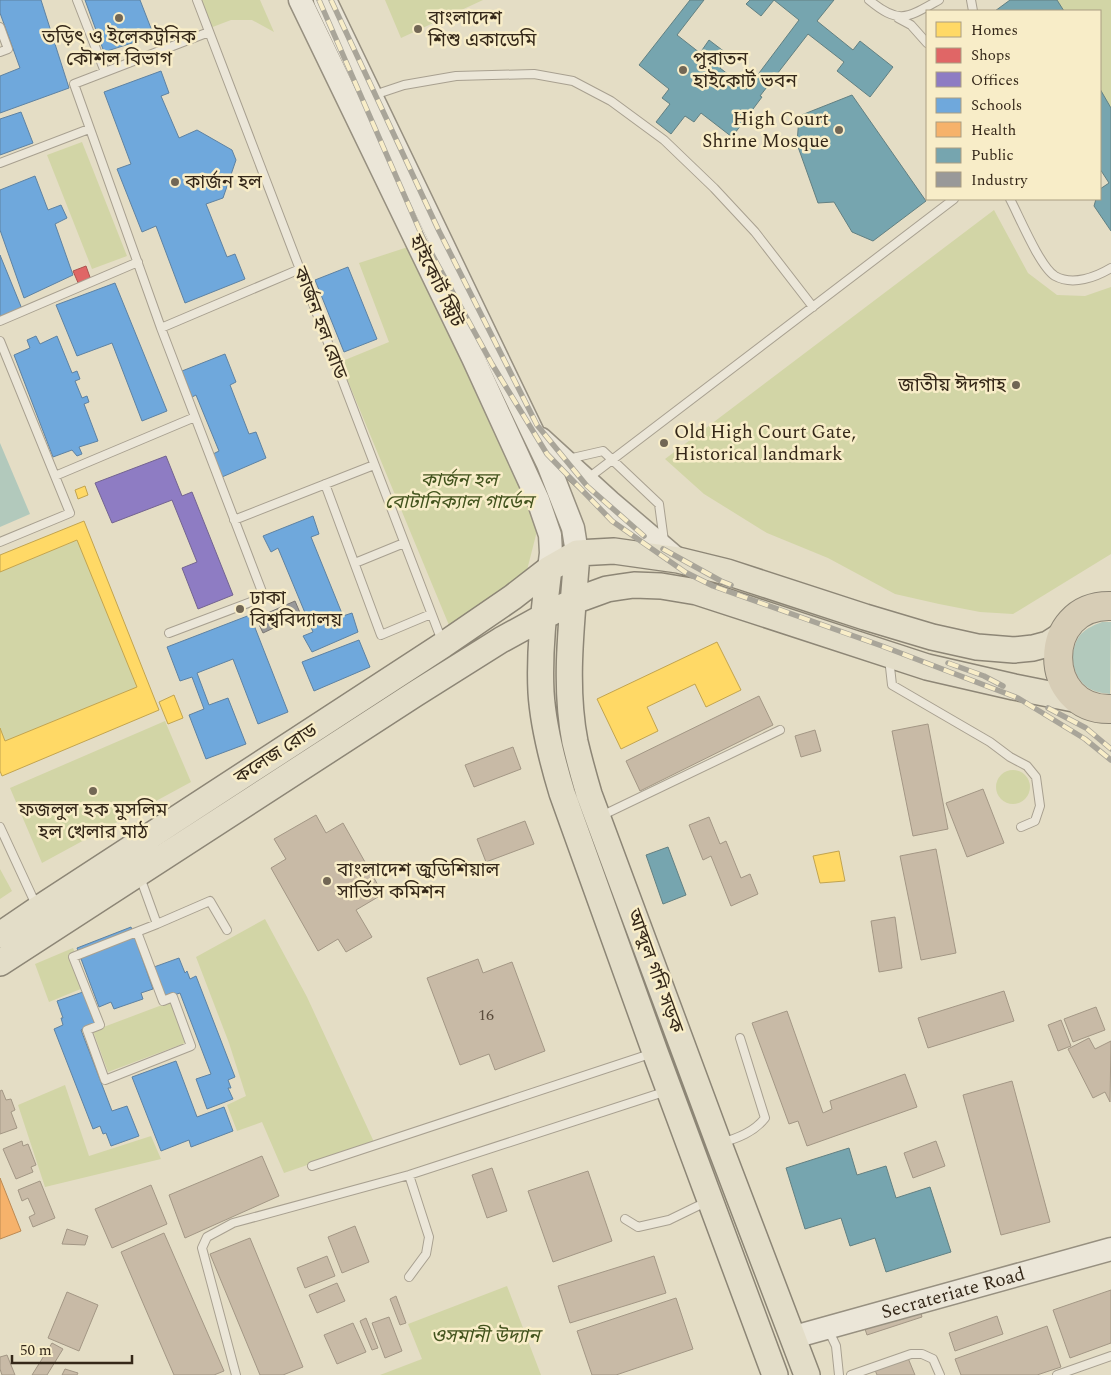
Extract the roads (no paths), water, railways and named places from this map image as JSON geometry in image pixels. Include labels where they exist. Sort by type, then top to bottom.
[{"type":"highway","points":[[1099,710],[1067,687],[1059,671],[1058,647],[1062,635],[1081,614],[1099,607],[1110,606]]},
{"type":"main road","name":"হাইকোর্ট স্ট্রিট","points":[[300,0],[360,100],[532,430],[574,528],[577,553]]},
{"type":"main road","name":"হাইকোর্ট স্ট্রিট","points":[[324,0],[360,100],[473,358],[538,500],[550,535],[551,554],[549,569]]},
{"type":"main road","points":[[532,430],[585,480],[672,554]]},
{"type":"main road","points":[[577,553],[614,551],[672,554],[865,617],[976,647],[1014,650],[1033,648],[1048,644],[1062,635]]},
{"type":"main road","name":"কলেজ রোড","points":[[0,935],[443,645],[513,597],[549,569],[577,553]]},
{"type":"main road","name":"আব্দুল গনি সড়ক","points":[[577,553],[569,673],[572,718],[581,767],[719,1144],[807,1375]]},
{"type":"main road","name":"আব্দুল গনি সড়ক","points":[[549,569],[541,644],[541,694],[551,756],[562,793],[669,1091],[775,1375]]},
{"type":"main road","name":"কলেজ রোড","points":[[0,962],[501,640],[574,601],[607,589],[634,585],[680,588],[731,602],[928,666],[1099,710]]},
{"type":"main road","name":"Secrateriate Road","points":[[794,1337],[1111,1249]]},
{"type":"lane","points":[[77,0],[105,72]]},
{"type":"lane","name":"কার্জন হল রোড","points":[[197,0],[443,645]]},
{"type":"lane","points":[[869,0],[880,9],[911,25],[926,43]]},
{"type":"lane","points":[[894,16],[912,16],[938,0]]},
{"type":"lane","points":[[0,27],[8,48],[0,52]]},
{"type":"lane","points":[[169,633],[264,597],[161,328],[74,84],[209,32]]},
{"type":"lane","points":[[360,100],[404,85],[456,76],[534,74],[574,81],[611,101],[664,140],[714,188],[755,232],[813,307]]},
{"type":"lane","points":[[0,163],[89,130]]},
{"type":"lane","points":[[585,480],[953,200]]},
{"type":"lane","points":[[1011,200],[1045,266],[1056,276],[1069,279],[1085,279],[1097,276],[1111,268]]},
{"type":"lane","points":[[0,321],[138,262]]},
{"type":"lane","points":[[161,328],[300,269]]},
{"type":"lane","points":[[0,341],[70,513],[0,542]]},
{"type":"lane","points":[[55,476],[195,417]]},
{"type":"lane","points":[[564,460],[603,451],[613,459],[659,504],[672,554]]},
{"type":"lane","points":[[234,520],[374,465]]},
{"type":"lane","points":[[325,484],[381,635],[431,614]]},
{"type":"lane","points":[[355,563],[404,543]]},
{"type":"lane","points":[[888,654],[892,684],[990,742],[1010,757],[1027,766],[1036,777],[1040,806],[1035,821],[1021,827]]},
{"type":"lane","points":[[599,817],[780,730]]},
{"type":"lane","points":[[0,827],[38,909]]},
{"type":"lane","points":[[139,873],[157,924]]},
{"type":"lane","points":[[137,932],[162,1001],[173,997],[191,1046],[106,1080],[87,1030],[100,1025],[73,957],[210,901],[227,930]]},
{"type":"lane","points":[[719,1144],[745,1134],[759,1126],[765,1118],[740,1038]]},
{"type":"lane","points":[[312,1166],[655,1052]]},
{"type":"lane","points":[[236,1375],[202,1248],[207,1237],[233,1224],[410,1175],[669,1091]]},
{"type":"lane","points":[[409,1277],[426,1254],[429,1237],[410,1175]]},
{"type":"lane","points":[[625,1219],[638,1227],[669,1220],[710,1200]]},
{"type":"lane","points":[[827,1327],[836,1346],[839,1375]]},
{"type":"lane","points":[[851,1375],[911,1354],[922,1354],[933,1359],[940,1375]]},
{"type":"lane","points":[[1056,1375],[1111,1356]]},
{"type":"railway","points":[[319,0],[423,238],[492,364],[547,454],[612,521],[685,572],[713,586],[882,646],[1018,698],[1085,739],[1111,760]]},
{"type":"railway","points":[[331,0],[439,231],[537,425],[587,486],[644,536]]},
{"type":"railway","points":[[663,549],[731,585]]},
{"type":"railway","points":[[948,663],[984,676],[1003,686]]},
{"type":"railway","points":[[1048,708],[1086,728],[1111,749]]},
{"type":"place","name":"তড়িৎ ও ইলেকট্রনিক কৌশল বিভাগ","points":[[119,18]]},
{"type":"place","name":"বাংলাদেশ শিশু একাডেমি","points":[[418,29]]},
{"type":"place","name":"পুরাতন হাইকোর্ট ভবন","points":[[683,70]]},
{"type":"place","name":"High Court Shrine Mosque","points":[[839,130]]},
{"type":"place","name":"কার্জন হল","points":[[175,182]]},
{"type":"place","name":"জাতীয় ঈদগাহ","points":[[1016,385]]},
{"type":"place","name":"Old High Court Gate, Historical landmark","points":[[664,443]]},
{"type":"place","name":"ঢাকা বিশ্ববিদ্যালয়","points":[[240,609]]},
{"type":"place","name":"ফজলুল হক মুসলিম হল খেলার মাঠ","points":[[93,791]]},
{"type":"place","name":"বাংলাদেশ জুডিশিয়াল সার্ভিস কমিশন","points":[[327,881]]},
{"type":"park label","name":"কার্জন হল বোটানিক্যাল গার্ডেন","points":[[459,491]]},
{"type":"park label","name":"ওসমানী উদ্যান","points":[[485,1336]]}]
